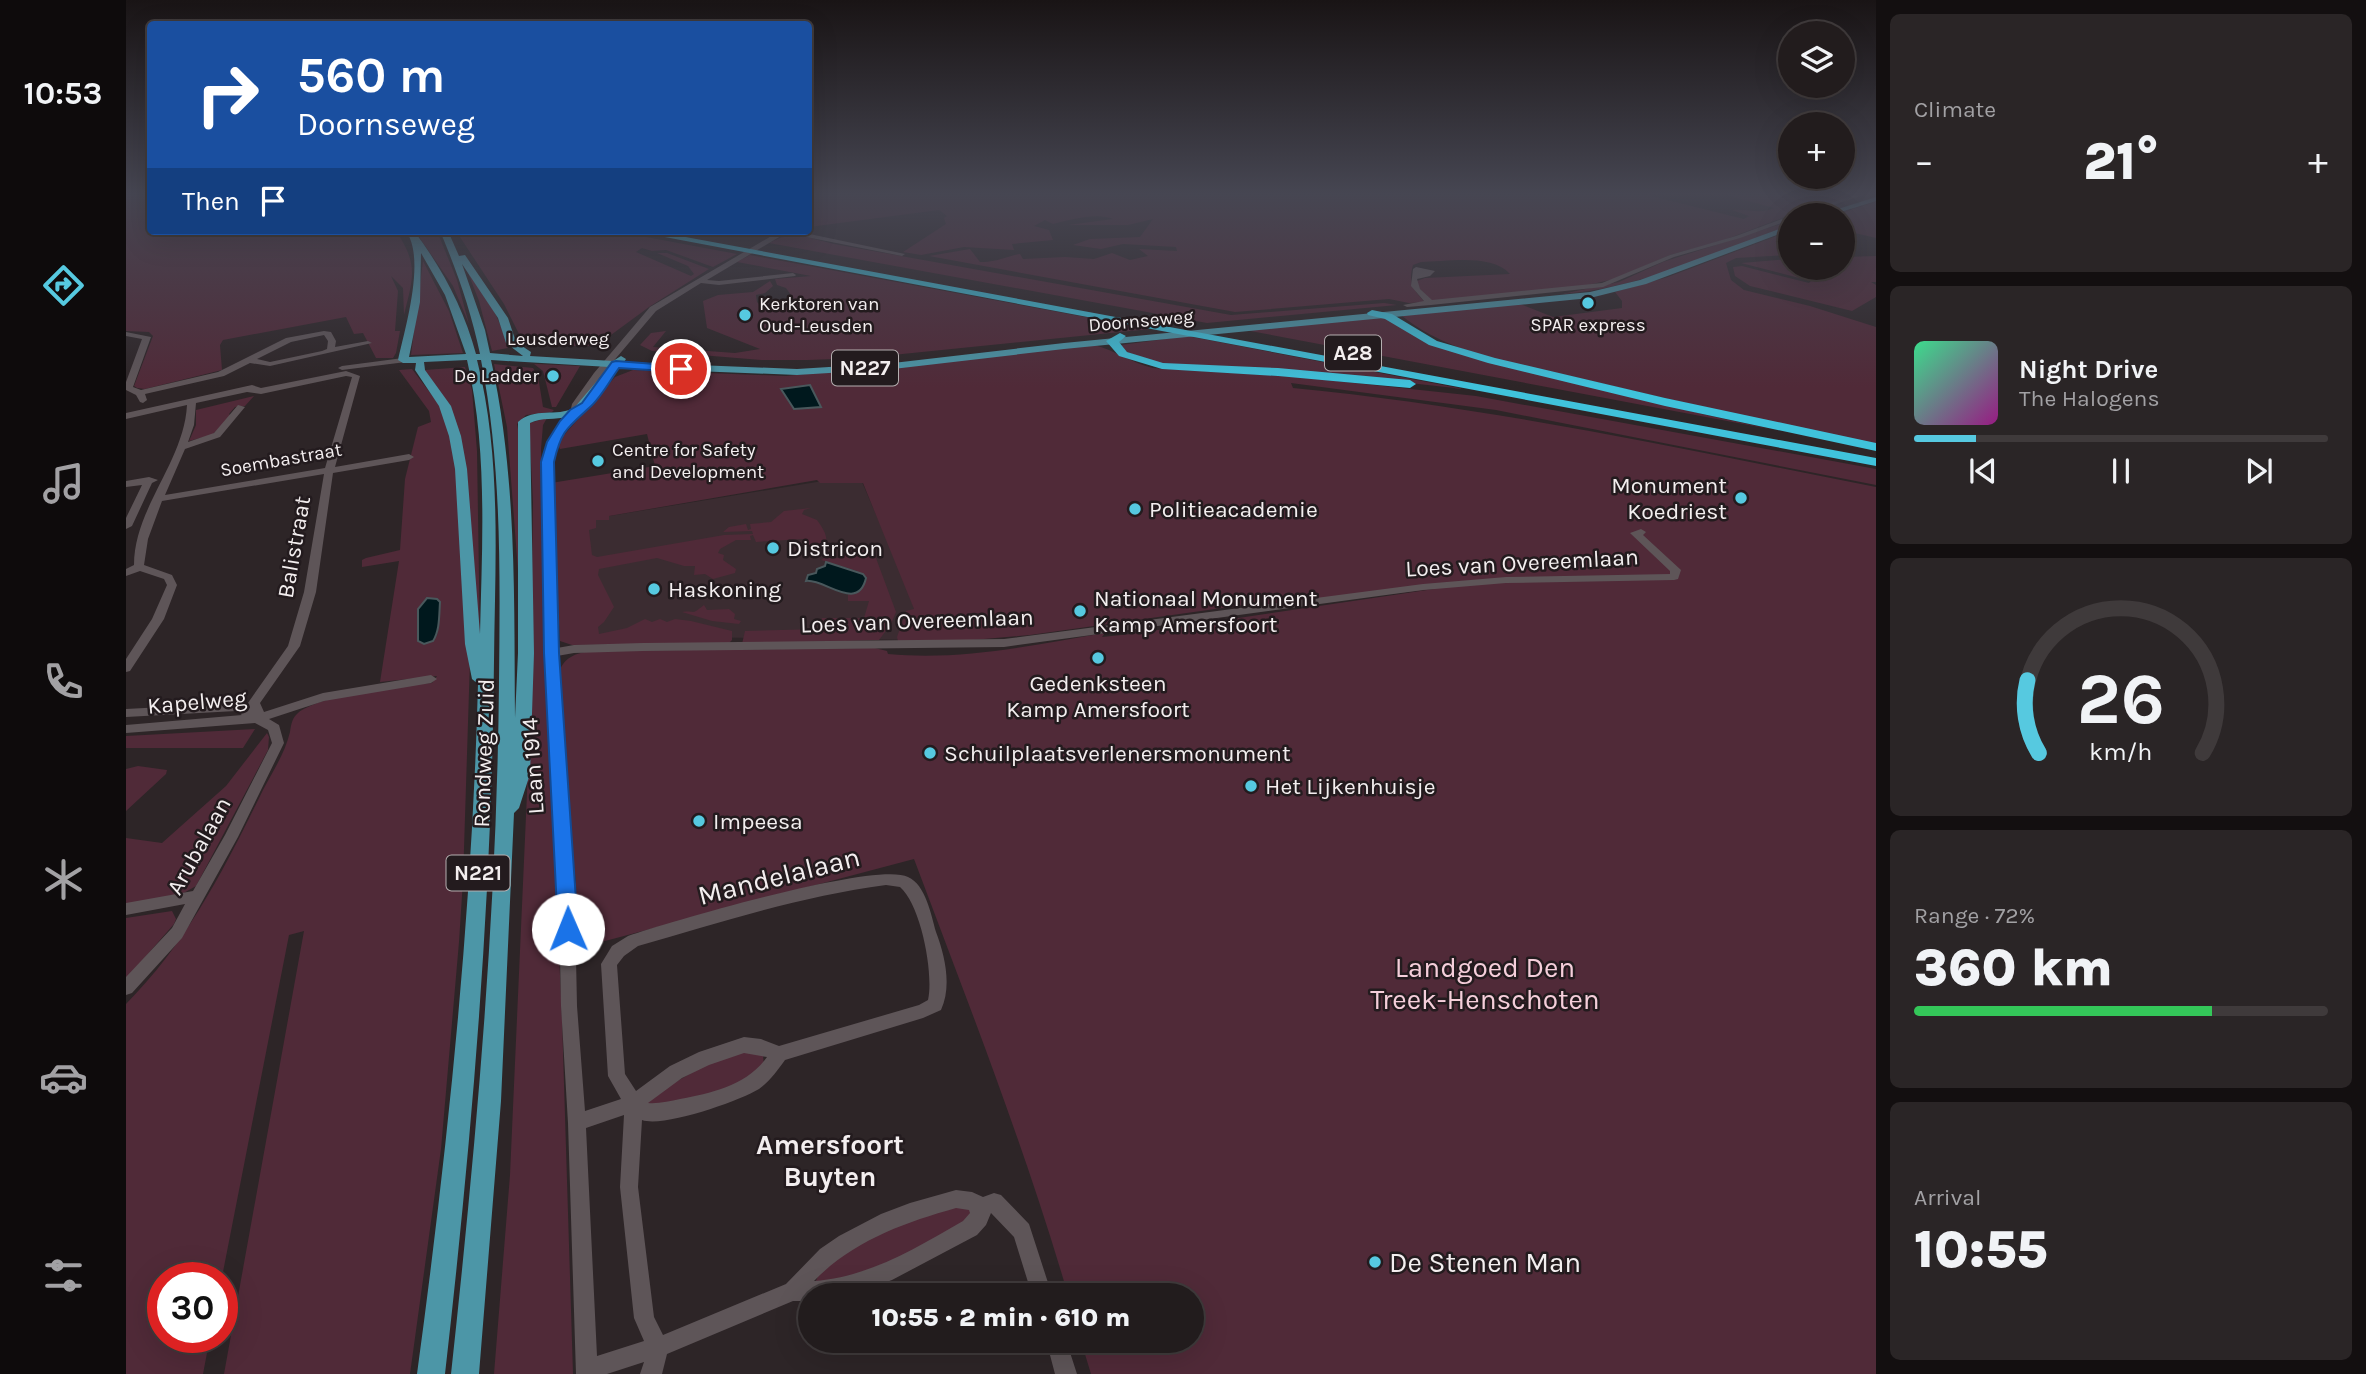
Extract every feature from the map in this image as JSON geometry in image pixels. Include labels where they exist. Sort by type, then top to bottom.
[{"type":"highway","name":"A28","points":[[790,259],[1876,462]]},
{"type":"highway","name":"A28","points":[[834,259],[1876,449]]},
{"type":"highway","name":"A28","points":[[1372,313],[1403,314],[1433,343],[1492,361],[1876,449]]},
{"type":"highway","name":"A28","points":[[1121,338],[1123,354],[1161,366],[1362,379],[1566,403]]},
{"type":"main road","name":"N221","points":[[403,360],[415,302],[417,259]]},
{"type":"main road","name":"Rondweg Zuid","points":[[428,259],[454,302],[469,349],[485,365],[500,457],[505,550],[505,826],[494,1057],[465,1374]]},
{"type":"main road","name":"Rondweg Zuid","points":[[431,1374],[447,1251],[465,1069],[487,710],[484,348],[471,299],[456,259]]},
{"type":"main road","name":"N221","points":[[462,259],[503,318],[511,343],[527,354]]},
{"type":"main road","name":"Doornseweg","points":[[1403,314],[1590,295],[1667,274],[1706,259]]},
{"type":"main road","name":"Doornseweg","points":[[615,360],[727,372],[797,372],[893,366],[1260,323],[1555,296],[1613,287],[1667,274]]},
{"type":"main road","name":"Doornseweg","points":[[1121,338],[1146,338],[1387,315]]},
{"type":"main road","name":"Leusderweg","points":[[485,365],[527,354],[615,360]]},
{"type":"main road","name":"Leusderweg","points":[[403,360],[442,360],[485,365],[539,360]]},
{"type":"main road","points":[[403,360],[420,364]]},
{"type":"main road","name":"Leusderweg","points":[[420,364],[442,360]]},
{"type":"main road","name":"Leusderweg","points":[[420,364],[615,360]]},
{"type":"main road","name":"Laan 1914","points":[[574,413],[586,405],[615,360]]},
{"type":"main road","name":"N221","points":[[420,364],[422,374],[445,406],[458,452],[473,644],[487,710]]},
{"type":"main road","name":"N221","points":[[505,826],[521,774],[527,604],[526,436],[523,424],[532,417],[574,413]]},
{"type":"main road","points":[[554,416],[565,424]]},
{"type":"street","points":[[615,360],[677,294],[738,259]]},
{"type":"street","points":[[1403,314],[1431,303],[1603,285],[1665,259]]},
{"type":"street","points":[[698,281],[719,284],[793,275]]},
{"type":"street","points":[[1414,278],[1415,288],[1431,303]]},
{"type":"street","points":[[325,322],[329,331],[326,333]]},
{"type":"street","points":[[326,333],[330,336],[331,350]]},
{"type":"street","points":[[126,334],[146,337],[128,388],[140,393],[221,374],[289,340],[326,333]]},
{"type":"street","points":[[249,360],[270,364],[368,344]]},
{"type":"street","name":"Leusderweg","points":[[247,389],[261,391],[403,360]]},
{"type":"street","name":"Leusderweg","points":[[126,416],[327,372],[420,364]]},
{"type":"street","name":"Balistraat","points":[[260,718],[254,703],[294,646],[310,592],[329,470],[355,376],[348,370]]},
{"type":"street","points":[[140,393],[146,410]]},
{"type":"street","points":[[139,566],[137,559],[150,522],[191,422],[192,402]]},
{"type":"street","points":[[181,447],[217,435],[241,407]]},
{"type":"street","name":"Laan 1914","points":[[574,413],[553,442],[548,462],[551,653],[577,1123],[587,1372],[659,1347],[793,1291]]},
{"type":"street","name":"Soembastraat","points":[[159,499],[409,457]]},
{"type":"street","points":[[126,484],[167,477]]},
{"type":"street","points":[[127,526],[149,480]]},
{"type":"street","points":[[127,526],[150,522]]},
{"type":"street","name":"Loes van Overeemlaan","points":[[551,653],[574,649],[631,647],[1004,643],[1430,586],[1506,580],[1674,577],[1676,570],[1635,533],[1641,532]]},
{"type":"street","points":[[126,573],[139,566],[172,580],[158,619],[126,668]]},
{"type":"street","points":[[260,718],[323,697],[431,679]]},
{"type":"street","name":"Kapelweg","points":[[126,713],[238,707],[260,718]]},
{"type":"street","name":"Kapelweg","points":[[126,729],[260,718]]},
{"type":"street","name":"Arubalaan","points":[[126,988],[177,933],[231,836],[278,743],[274,728],[260,718]]},
{"type":"street","name":"Mandelalaan","points":[[634,1103],[617,1076],[609,964],[618,951],[633,941],[823,890],[869,879],[891,878],[903,881],[913,890],[935,949],[939,991],[935,1005],[923,1012],[779,1054]]},
{"type":"street","points":[[126,909],[197,896]]},
{"type":"street","points":[[126,918],[143,906]]},
{"type":"street","points":[[577,1123],[634,1103],[676,1072],[705,1058],[744,1045],[761,1047],[779,1054],[765,1073],[747,1086],[727,1095],[647,1114],[634,1103]]},
{"type":"street","points":[[634,1103],[629,1187],[643,1318],[659,1347],[652,1374]]},
{"type":"street","points":[[793,1291],[812,1268],[836,1248],[862,1232],[904,1213],[956,1199],[972,1201],[981,1207]]},
{"type":"street","points":[[981,1207],[994,1202],[1022,1231],[1038,1283]]},
{"type":"street","points":[[793,1291],[819,1293],[898,1267],[970,1228],[979,1218],[981,1207]]},
{"type":"street","points":[[1060,1353],[1066,1374]]},
{"type":"shaded area","points":[[859,475],[897,563],[926,640],[594,636],[585,520]]},
{"type":"green space","points":[[126,259],[410,259],[411,263],[410,291],[404,315],[403,288],[391,276],[398,291],[395,331],[400,331],[393,358],[376,358],[363,333],[354,334],[346,317],[223,340],[220,345],[222,370],[145,389],[134,386],[153,336],[149,332],[126,331]]},
{"type":"green space","points":[[434,259],[448,259],[469,324],[453,286]]},
{"type":"green space","points":[[474,259],[652,259],[691,276],[694,274],[688,266],[672,259],[683,259],[709,269],[649,307],[596,346],[525,346],[504,304]]},
{"type":"green space","points":[[691,259],[728,259],[713,267]]},
{"type":"green space","points":[[742,259],[772,259],[1150,329],[863,358],[808,360],[761,360],[652,351],[640,345],[651,333],[666,331],[653,347],[735,353],[760,349],[707,328],[703,301],[718,295],[753,292],[770,281],[773,286],[765,293],[756,295],[757,302],[766,308],[782,309],[796,302],[786,288],[777,285],[775,279],[811,276],[737,262]]},
{"type":"green space","points":[[857,259],[919,259],[1231,315],[1384,303],[1397,305],[1207,323]]},
{"type":"green space","points":[[946,259],[978,259],[980,262],[999,259],[1660,259],[1614,279],[1575,288],[1431,301],[1417,286],[1417,281],[1425,278],[1510,274],[1502,267],[1480,261],[1421,262],[1413,265],[1411,281],[1425,302],[1409,303],[1389,299],[1235,312]]},
{"type":"green space","points":[[1672,259],[1702,259],[1621,285],[1562,294],[1619,282]]},
{"type":"green space","points":[[1715,259],[1734,259],[1726,263],[1731,280],[1744,290],[1810,306],[1876,327],[1876,444],[1485,356],[1441,340],[1401,315],[1520,304],[1553,317],[1622,308],[1622,301],[1615,292],[1668,277]]},
{"type":"green space","points":[[1855,259],[1876,259],[1876,282],[1871,282],[1876,285],[1876,297],[1852,311],[1750,286],[1735,276],[1733,267],[1742,266],[1778,275],[1778,280],[1811,281],[1807,280],[1855,280]]},
{"type":"green space","points":[[1778,260],[1778,273],[1741,263]]},
{"type":"green space","points":[[423,261],[449,311],[463,353],[411,355]]},
{"type":"green space","points":[[467,270],[492,307],[508,348],[492,351],[479,301]]},
{"type":"green space","points":[[1387,317],[1418,338],[1702,414],[1775,430],[1245,330]]},
{"type":"green space","points":[[1187,336],[1464,389],[1382,380],[1160,364],[1127,352],[1121,345]]},
{"type":"green space","name":"Landgoed Den Treek-Henschoten","points":[[1094,345],[1153,368],[1299,377],[1476,396],[1876,469],[1876,485],[1496,410],[1291,383],[1293,388],[1440,406],[1586,430],[1876,487],[1876,1374],[1091,1374],[1085,1353],[1204,1353],[1204,1283],[1064,1283],[1015,1130],[914,859],[575,949],[572,893],[576,882],[568,814],[560,669],[568,659],[588,651],[875,648],[887,651],[888,654],[916,656],[970,654],[1105,633],[1102,637],[1131,634],[1434,589],[1264,608],[1265,602],[1030,635],[927,644],[898,641],[906,611],[914,609],[863,483],[820,483],[817,480],[609,516],[609,520],[596,520],[596,528],[589,530],[592,555],[597,557],[724,535],[753,534],[752,531],[723,532],[729,527],[746,524],[748,530],[751,529],[750,524],[771,522],[784,511],[811,508],[804,510],[802,514],[817,520],[823,529],[826,542],[819,554],[809,546],[809,541],[803,539],[756,542],[753,535],[750,536],[751,540],[736,540],[718,553],[724,555],[723,560],[736,569],[735,573],[713,579],[705,574],[694,575],[695,566],[684,566],[657,558],[599,569],[598,575],[614,607],[598,627],[599,634],[627,628],[645,619],[667,622],[675,619],[732,631],[732,640],[728,644],[572,645],[560,641],[551,483],[655,466],[647,434],[560,449],[557,443],[615,377],[633,370],[786,376]],"holes":[[[810,385],[821,407],[789,403],[784,391]]]},
{"type":"green space","points":[[518,363],[580,366],[556,407],[552,407],[543,371],[534,364]]},
{"type":"green space","points":[[494,364],[533,368],[538,376],[543,407],[554,410],[526,415],[517,424],[523,454],[521,610],[507,427]]},
{"type":"green space","points":[[465,367],[472,390],[477,451],[480,643],[463,458],[425,370]]},
{"type":"green space","points":[[412,369],[441,407],[454,446],[470,660],[459,942],[441,1149],[410,1374],[224,1374],[228,1353],[238,1353],[238,1296],[304,931],[289,935],[225,1262],[147,1262],[147,1353],[207,1353],[203,1374],[126,1374],[126,1004],[168,956],[204,903],[278,762],[296,715],[309,707],[342,696],[432,683],[437,676],[380,682],[399,561],[362,567],[362,560],[366,558],[400,550],[405,479],[418,427],[431,422],[429,411],[399,370]],"holes":[[[440,602],[437,636],[418,641],[418,609]]]},
{"type":"green space","points":[[254,396],[245,406],[235,407],[229,414],[231,416],[212,435],[189,441],[196,425],[196,410]]},
{"type":"green space","points":[[547,418],[543,425],[541,449],[547,691],[562,1019],[573,1374],[494,1374],[510,1175],[530,726],[533,502],[529,423]]},
{"type":"green space","points":[[873,550],[896,612],[879,640],[742,644],[745,631],[819,629],[822,618],[864,618],[869,601],[848,601],[848,594],[853,593],[857,571],[821,560],[829,555],[831,559],[842,557],[841,552],[847,554]]},
{"type":"green space","points":[[704,605],[707,610],[729,609],[735,614],[734,619],[741,621],[739,624],[712,621],[682,612],[695,612]]},
{"type":"green space","points":[[255,729],[243,748],[126,748],[126,736]]},
{"type":"green space","points":[[267,733],[268,750],[196,886],[182,894],[126,904],[126,838],[162,843],[226,786]]},
{"type":"green space","points":[[138,766],[167,770],[166,774],[126,811],[126,769]]},
{"type":"green space","points":[[172,911],[176,919],[174,924],[126,979],[126,918]]},
{"type":"green space","points":[[755,1050],[763,1055],[764,1067],[738,1084],[690,1100],[643,1104],[647,1098],[720,1057]]},
{"type":"green space","points":[[944,1206],[972,1207],[970,1219],[899,1259],[830,1283],[817,1283],[819,1273],[868,1237]]},
{"type":"water","points":[[810,385],[821,407],[794,409],[781,389]]},
{"type":"water","points":[[826,562],[863,574],[866,578],[862,588],[856,593],[848,594],[806,581],[808,575],[816,573]]},
{"type":"water","points":[[427,598],[440,602],[437,632],[433,641],[424,644],[418,641],[418,609]]},
{"type":"place","name":"SPAR express","points":[[1588,303]]},
{"type":"place","name":"Kerktoren van Oud-Leusden","points":[[745,315]]},
{"type":"place","name":"De Ladder","points":[[553,376]]},
{"type":"place","name":"Centre for Safety and Development","points":[[598,461]]},
{"type":"place","name":"Monument Koedriest","points":[[1741,498]]},
{"type":"place","name":"Politieacademie","points":[[1135,509]]},
{"type":"place","name":"Districon","points":[[773,548]]},
{"type":"place","name":"Haskoning","points":[[654,589]]},
{"type":"place","name":"Nationaal Monument Kamp Amersfoort","points":[[1080,611]]},
{"type":"place","name":"Gedenksteen Kamp Amersfoort","points":[[1098,658]]},
{"type":"place","name":"Schuilplaatsverlenersmonument","points":[[930,753]]},
{"type":"place","name":"Het Lijkenhuisje","points":[[1251,786]]},
{"type":"place","name":"Impeesa","points":[[699,821]]},
{"type":"place","name":"De Stenen Man","points":[[1375,1262]]},
{"type":"district","name":"Amersfoort Buyten","points":[[830,1160]]},
{"type":"route","points":[[568,929],[551,653],[548,462],[553,442],[565,424],[574,413],[586,405],[616,364],[681,369]]}]
